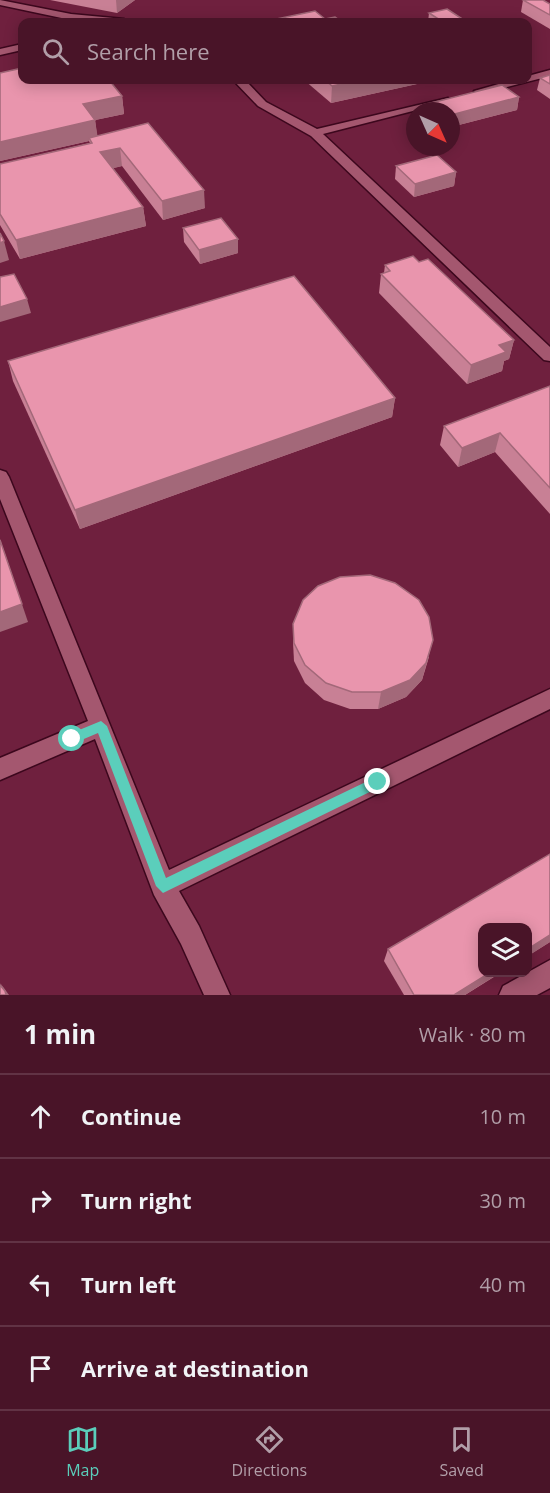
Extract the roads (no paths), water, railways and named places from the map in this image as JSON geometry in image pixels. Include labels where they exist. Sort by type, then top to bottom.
[{"type":"lane","points":[[0,2],[82,18]]},
{"type":"lane","points":[[0,52],[18,48]]},
{"type":"lane","points":[[532,78],[550,73]]},
{"type":"lane","points":[[243,84],[262,104],[315,132],[550,356]]},
{"type":"lane","points":[[315,132],[507,84]]},
{"type":"lane","points":[[0,477],[163,886],[190,935],[217,995]]},
{"type":"lane","points":[[163,886],[550,699]]},
{"type":"lane","points":[[4,768],[101,726]]},
{"type":"lane","points":[[512,995],[550,973]]}]
